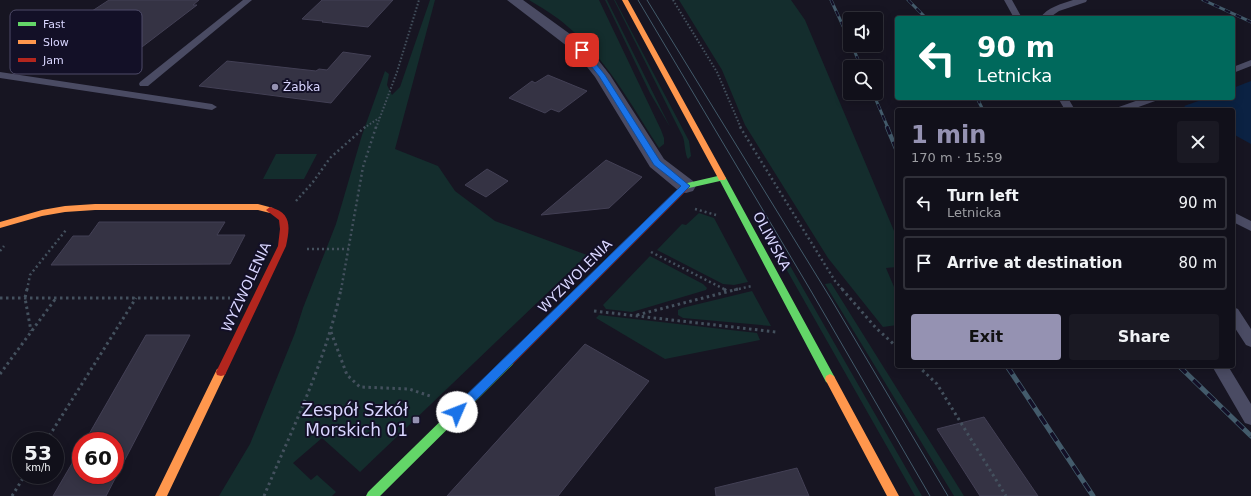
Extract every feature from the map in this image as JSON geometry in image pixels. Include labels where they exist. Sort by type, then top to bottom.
[{"type":"street","points":[[514,0],[582,50],[602,75],[657,163],[686,186],[722,178]]},
{"type":"street","name":"OLIWSKA","points":[[626,0],[894,496]]},
{"type":"street","name":"WYZWOLENIA","points":[[372,496],[686,186]]},
{"type":"street","points":[[0,225],[42,213],[84,208],[258,207],[274,210],[282,216]]},
{"type":"street","name":"WYZWOLENIA","points":[[161,496],[281,248],[286,224],[282,216]]},
{"type":"lane","points":[[144,84],[248,0]]},
{"type":"lane","points":[[1008,0],[1017,16]]},
{"type":"lane","points":[[1046,16],[1070,3],[1083,0]]},
{"type":"lane","points":[[1235,69],[1251,63]]},
{"type":"lane","points":[[0,75],[212,107]]},
{"type":"lane","points":[[1126,108],[1148,100]]},
{"type":"lane","points":[[1235,217],[1251,227]]},
{"type":"lane","points":[[1235,316],[1251,342]]},
{"type":"lane","points":[[1221,368],[1251,418]]},
{"type":"path","points":[[264,496],[318,368],[330,331],[345,272],[363,167],[379,118],[397,72],[419,0]]},
{"type":"path","points":[[673,0],[717,72],[740,127],[835,281],[876,328],[895,345]]},
{"type":"path","points":[[282,216],[314,182],[330,158],[360,131],[379,118]]},
{"type":"path","points":[[31,331],[25,298],[30,275],[84,208]]},
{"type":"path","points":[[0,250],[4,246]]},
{"type":"path","points":[[281,248],[349,249]]},
{"type":"path","points":[[646,249],[727,291]]},
{"type":"path","points":[[636,316],[727,291],[755,285]]},
{"type":"path","points":[[0,298],[256,298]]},
{"type":"path","points":[[0,374],[56,298]]},
{"type":"path","points":[[52,432],[136,298]]},
{"type":"path","points":[[593,311],[779,332]]},
{"type":"path","points":[[330,331],[347,375],[360,387],[410,390],[438,398]]},
{"type":"path","points":[[920,368],[937,384],[1006,496]]},
{"type":"path","points":[[12,496],[19,484]]},
{"type":"green space","points":[[430,0],[435,0],[395,149],[438,166],[455,191],[495,221],[587,255],[360,472],[322,438],[293,463],[311,480],[317,475],[336,492],[332,496],[219,496],[250,444],[295,333],[303,308],[336,224],[362,135],[385,71],[389,74],[387,85],[392,95],[400,87]]},
{"type":"green space","points":[[529,0],[599,0],[661,130],[664,138],[664,144],[659,148],[618,83],[581,39],[549,12]]},
{"type":"green space","points":[[605,0],[607,0],[670,127],[650,93]]},
{"type":"green space","points":[[614,0],[689,141],[691,156],[688,159],[683,137]]},
{"type":"green space","points":[[679,0],[791,0],[805,20],[895,233],[895,267],[886,268],[895,289],[895,325],[883,327],[828,258],[745,125],[722,70]]},
{"type":"green space","points":[[276,154],[317,154],[304,179],[263,179]]},
{"type":"green space","points":[[699,213],[714,218],[748,282],[734,285],[723,284],[657,250],[682,224],[686,225]]},
{"type":"green space","points":[[781,250],[922,496],[915,496],[776,251]]},
{"type":"green space","points":[[650,256],[703,284],[707,288],[706,290],[632,312],[606,309],[603,305]]},
{"type":"green space","points":[[831,283],[964,496],[954,496],[825,284]]},
{"type":"green space","points":[[752,291],[771,326],[683,318],[678,315],[678,310],[682,308]]},
{"type":"green space","points":[[599,315],[757,333],[760,340],[665,359],[596,318]]},
{"type":"water","points":[[1251,81],[1251,144],[1235,135],[1235,108],[1187,108],[1184,106],[1201,100],[1235,100],[1235,87]]},
{"type":"building","points":[[109,0],[199,0],[193,5],[197,5],[142,47],[142,10],[94,10]]},
{"type":"building","points":[[322,0],[393,0],[368,27],[302,19]]},
{"type":"building","points":[[343,52],[371,56],[331,103],[199,86],[227,61],[316,71],[319,69],[327,70]]},
{"type":"building","points":[[548,75],[587,91],[559,112],[551,109],[545,113],[509,98],[532,81],[535,83]]},
{"type":"building","points":[[606,160],[642,177],[609,208],[541,215]]},
{"type":"building","points":[[487,169],[508,181],[486,197],[465,185]]},
{"type":"building","points":[[99,222],[225,222],[217,235],[245,235],[230,264],[51,265],[73,236],[89,236]]},
{"type":"building","points":[[146,335],[190,335],[124,462],[124,432],[90,432]]},
{"type":"building","points":[[585,344],[649,381],[558,496],[447,496]]},
{"type":"building","points":[[984,417],[1038,496],[980,496],[937,429]]},
{"type":"building","points":[[72,463],[72,484],[112,484],[106,496],[53,496],[60,484],[64,484],[64,477]]},
{"type":"building","points":[[797,468],[809,496],[716,496],[715,488]]},
{"type":"tram line","points":[[638,0],[811,291],[930,496]]},
{"type":"tram line","points":[[647,0],[831,299],[948,496]]},
{"type":"railway","points":[[831,0],[843,26]]},
{"type":"railway","points":[[908,0],[924,16]]},
{"type":"railway","points":[[1203,0],[1251,22]]},
{"type":"railway","points":[[855,52],[858,60]]},
{"type":"railway","points":[[876,100],[888,128]]},
{"type":"railway","points":[[978,100],[982,108]]},
{"type":"railway","points":[[887,127],[895,146]]},
{"type":"railway","points":[[1008,368],[1093,496]]},
{"type":"railway","points":[[1181,368],[1251,436]]},
{"type":"traffic: fast","points":[[684,188],[686,186],[722,178],[830,379]]},
{"type":"traffic: fast","points":[[372,496],[509,361]]},
{"type":"traffic: slow","points":[[625,0],[722,178]]},
{"type":"traffic: slow","points":[[0,225],[42,213],[65,209],[95,207],[258,207],[270,210]]},
{"type":"traffic: slow","points":[[161,496],[221,372]]},
{"type":"traffic: slow","points":[[830,379],[893,496]]},
{"type":"traffic: jam","points":[[509,361],[684,188]]},
{"type":"traffic: jam","points":[[221,372],[282,246],[285,229],[283,220],[280,216],[270,210]]},
{"type":"place","name":"Żabka","points":[[275,87]]},
{"type":"place","name":"Zespół Szkół Morskich 01","points":[[416,420]]},
{"type":"route","points":[[457,412],[686,186],[657,163],[602,75],[582,50]]}]
